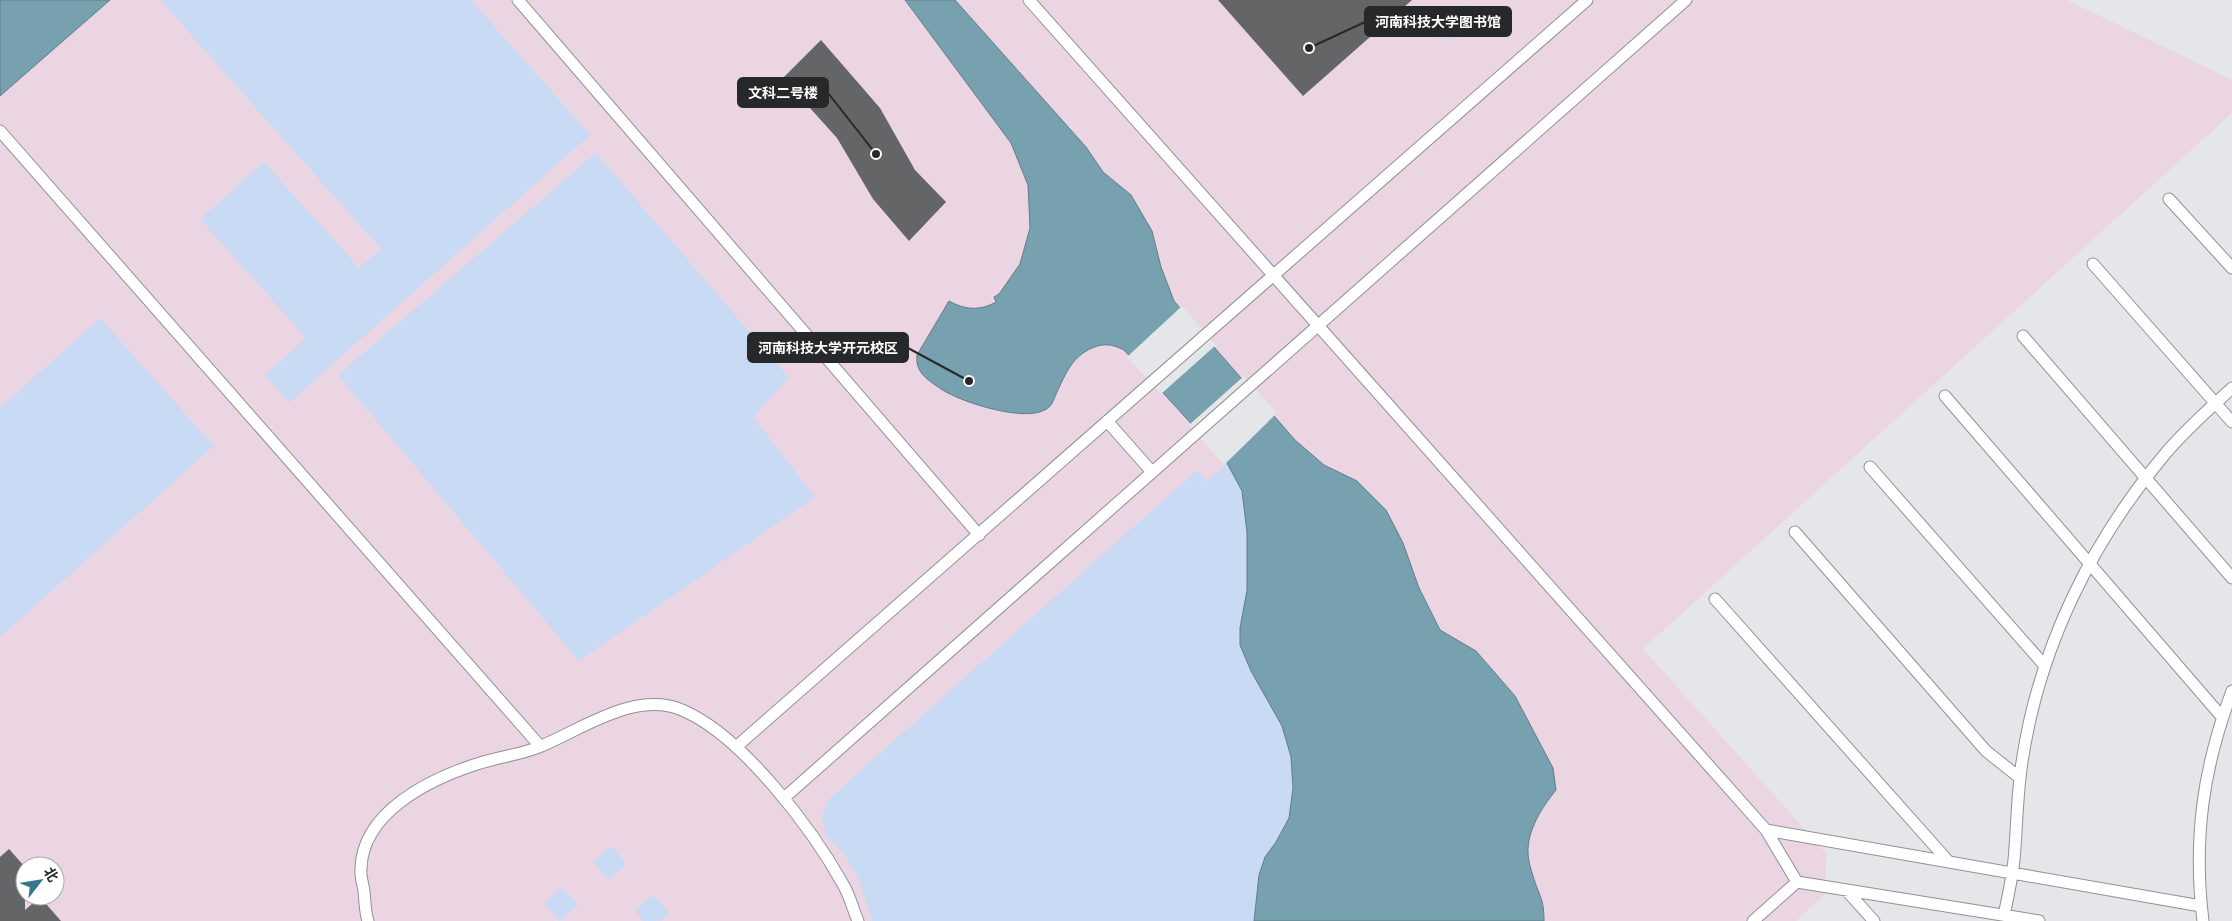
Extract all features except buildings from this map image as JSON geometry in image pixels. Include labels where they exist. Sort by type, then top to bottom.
[{"type":"lane","points":[[518,0],[978,535]]},
{"type":"lane","points":[[1029,0],[1766,830],[1797,882],[2039,921]]},
{"type":"lane","points":[[736,747],[1587,0]]},
{"type":"lane","points":[[784,798],[1686,0]]},
{"type":"lane","points":[[0,131],[540,746]]},
{"type":"lane","points":[[2169,199],[2232,268]]},
{"type":"lane","points":[[2093,264],[2232,422]]},
{"type":"lane","points":[[2023,336],[2232,578]]},
{"type":"lane","points":[[2004,915],[2012,872],[2020,778],[2031,713],[2045,666],[2062,620],[2107,532],[2146,478],[2166,453],[2232,388]]},
{"type":"lane","points":[[1945,396],[2222,718]]},
{"type":"lane","points":[[1107,421],[1152,472]]},
{"type":"lane","points":[[1870,467],[2045,666]]},
{"type":"lane","points":[[1795,532],[1986,752],[2020,778]]},
{"type":"lane","points":[[1715,598],[1948,861]]},
{"type":"lane","points":[[2203,921],[2198,860],[2200,826],[2210,757],[2232,691]]},
{"type":"lane","points":[[368,921],[360,868],[368,837],[385,814],[406,797],[445,776],[477,764],[540,746],[623,710],[653,704],[681,709],[709,726],[736,747],[784,798],[816,840],[845,887],[858,921]]},
{"type":"lane","points":[[1766,830],[2201,906]]},
{"type":"lane","points":[[1753,921],[1797,882]]},
{"type":"lane","points":[[1846,890],[1874,921]]},
{"type":"shaded area","points":[[0,0],[2067,0],[2232,80],[2232,113],[1643,649],[1826,853],[1825,894],[1796,921],[0,921]]},
{"type":"shaded area","points":[[0,0],[110,0],[0,96]]},
{"type":"shaded area","points":[[160,0],[471,0],[590,135],[289,403],[265,375],[306,338],[200,219],[264,162],[359,268],[381,249]]},
{"type":"shaded area","points":[[905,0],[955,0],[1086,147],[1103,172],[1131,195],[1152,231],[1161,267],[1174,301],[1295,440],[1324,465],[1357,481],[1386,510],[1403,543],[1419,588],[1440,630],[1476,651],[1515,696],[1553,768],[1556,790],[1536,820],[1528,845],[1529,862],[1542,902],[1544,921],[1254,921],[1259,875],[1265,857],[1276,842],[1289,818],[1293,788],[1291,757],[1282,726],[1251,671],[1240,645],[1240,628],[1247,590],[1247,532],[1242,491],[1227,463],[1124,350],[1116,346],[1096,346],[1079,356],[1067,372],[1050,406],[1041,412],[1028,414],[996,410],[964,400],[941,389],[927,379],[920,371],[917,355],[949,301],[967,308],[984,307],[996,302],[994,297],[999,294],[1020,264],[1030,228],[1028,185],[1011,143]]},
{"type":"shaded area","points":[[1469,5],[1475,35],[1434,39],[1437,9]]},
{"type":"shaded area","points":[[596,153],[789,378],[753,417],[815,497],[579,661],[338,375]]},
{"type":"shaded area","points":[[100,318],[214,446],[0,637],[0,408]]},
{"type":"shaded area","points":[[1227,463],[1242,491],[1247,532],[1247,590],[1240,628],[1240,645],[1251,671],[1282,726],[1291,757],[1293,788],[1289,818],[1276,842],[1265,857],[1259,875],[1254,921],[872,921],[859,880],[845,855],[826,836],[822,816],[829,799],[1197,470],[1207,481]]},
{"type":"shaded area","points":[[611,846],[627,864],[609,880],[593,862]]},
{"type":"shaded area","points":[[563,887],[578,905],[560,921],[544,903]]},
{"type":"shaded area","points":[[653,895],[669,913],[660,921],[644,921],[635,911]]},
{"type":"pier","points":[[1182,306],[1216,345],[1161,394],[1127,357]]},
{"type":"pier","points":[[1244,376],[1277,413],[1224,465],[1189,425]]},
{"type":"place","name":"河南科技大学图书馆","points":[[1309,48]]},
{"type":"place","name":"文科二号楼","points":[[876,154]]},
{"type":"place","name":"河南科技大学开元校区","points":[[969,381]]}]
